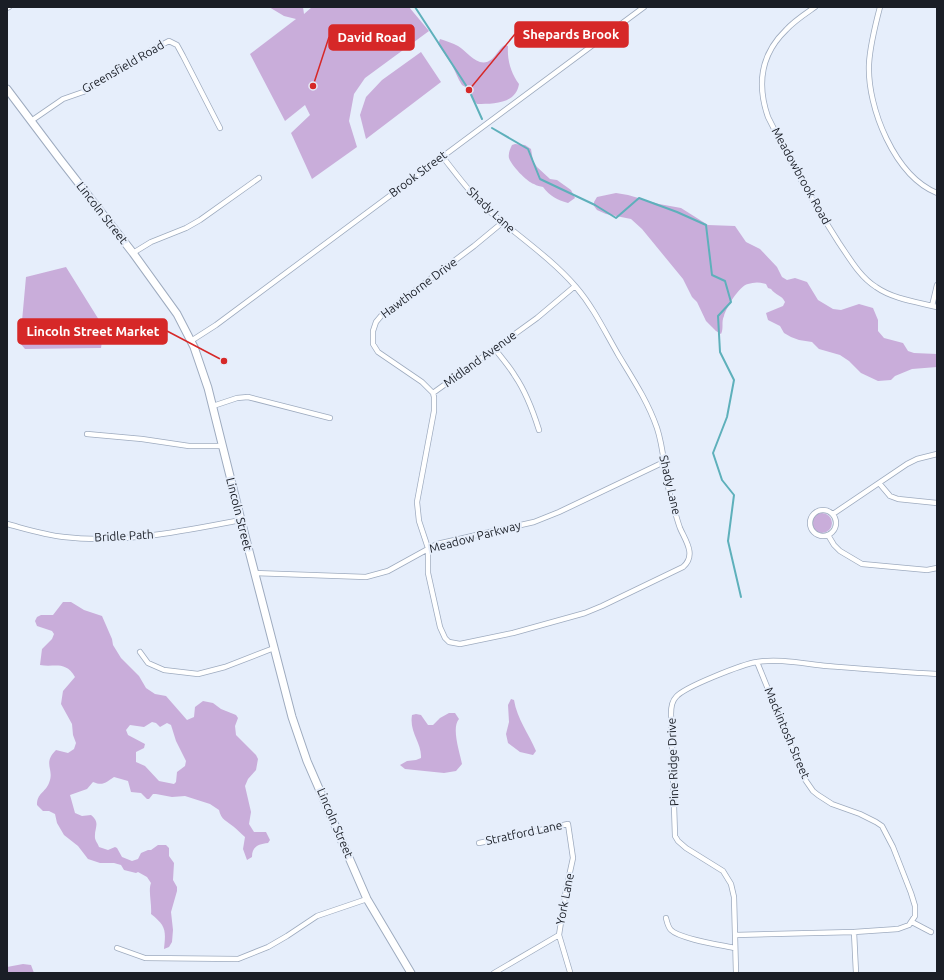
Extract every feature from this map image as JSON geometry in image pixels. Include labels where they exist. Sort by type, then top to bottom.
[{"type":"main road","name":"Lincoln Street","points":[[7,89],[133,253],[177,314],[191,341],[213,406],[254,573],[292,717],[307,761],[368,899],[411,973]]},
{"type":"street","name":"Brook Street","points":[[191,341],[222,320],[644,7]]},
{"type":"street","name":"Meadowbrook Road","points":[[815,7],[786,29],[768,54],[761,85],[768,117],[823,218],[865,278],[881,290],[896,297],[934,307]]},
{"type":"street","points":[[880,7],[871,48],[869,65],[870,86],[874,107],[884,132],[903,166],[915,180],[937,193]]},
{"type":"street","name":"Greensfield Road","points":[[31,121],[63,99],[83,92],[94,86],[144,54],[169,41],[177,46],[183,56],[220,128]]},
{"type":"street","name":"Shady Lane","points":[[428,548],[428,573],[438,619],[445,638],[449,642],[460,644],[513,633],[585,613],[670,574],[687,564],[689,559],[689,549],[668,491],[660,441],[650,411],[597,316],[575,286],[559,270],[488,210],[468,190],[442,156]]},
{"type":"street","points":[[133,253],[151,242],[186,228],[200,220],[259,178]]},
{"type":"street","name":"Hawthorne Drive","points":[[433,393],[422,382],[378,352],[374,344],[373,332],[376,322],[385,312],[431,279],[503,222]]},
{"type":"street","points":[[934,307],[937,285]]},
{"type":"street","name":"Midland Avenue","points":[[428,548],[419,521],[417,502],[434,411],[433,393],[445,386],[494,348],[537,318],[575,286]]},
{"type":"street","points":[[494,348],[521,386],[539,430]]},
{"type":"street","points":[[213,406],[237,398],[248,397],[330,418]]},
{"type":"street","points":[[87,434],[142,439],[189,446],[223,446]]},
{"type":"street","points":[[833,514],[907,464],[917,459],[937,454]]},
{"type":"street","name":"Meadow Parkway","points":[[254,573],[366,577],[388,571],[437,544],[534,522],[559,512],[664,462]]},
{"type":"street","points":[[879,483],[890,496],[898,499],[937,503]]},
{"type":"street","points":[[821,510],[829,511],[833,514],[836,518],[836,524],[834,530],[828,535],[821,536],[811,530],[811,518],[815,512],[821,510]]},
{"type":"street","name":"Bridle Path","points":[[7,524],[63,537],[122,538],[165,534],[241,520]]},
{"type":"street","points":[[828,535],[840,551],[862,564],[927,570],[937,568]]},
{"type":"street","points":[[140,652],[148,663],[164,670],[198,674],[225,667],[274,648]]},
{"type":"street","name":"Pine Ridge Drive","points":[[736,973],[734,897],[728,877],[723,871],[686,848],[675,836],[670,714],[676,697],[688,688],[719,675],[757,662],[779,661],[937,674]]},
{"type":"street","name":"Mackintosh Street","points":[[757,662],[804,778],[813,791],[832,804],[860,814],[876,822],[885,831],[893,847],[915,906],[915,916],[912,922]]},
{"type":"street","name":"Stratford Lane","points":[[479,843],[568,824]]},
{"type":"street","name":"York Lane","points":[[568,824],[573,858],[559,935],[570,972]]},
{"type":"street","points":[[117,948],[144,958],[238,959],[268,947],[317,916],[368,899]]},
{"type":"street","points":[[666,918],[671,930],[680,935],[735,948]]},
{"type":"street","points":[[734,935],[854,932],[898,929],[912,922],[931,932]]},
{"type":"street","points":[[854,932],[856,973]]},
{"type":"street","points":[[494,973],[559,935]]},
{"type":"shaded area","points":[[269,7],[303,7],[304,14],[312,7],[409,7],[429,31],[365,78],[354,94],[349,121],[357,147],[312,179],[291,133],[310,115],[305,105],[285,121],[250,54],[296,19],[284,16]]},
{"type":"shaded area","points":[[440,39],[458,46],[474,59],[483,62],[487,62],[492,59],[503,46],[508,46],[510,66],[519,84],[517,91],[513,96],[503,102],[477,104],[473,100],[467,88],[462,85],[452,65],[438,44]]},
{"type":"shaded area","points":[[421,52],[441,82],[366,139],[360,115],[366,97],[382,80]]},
{"type":"shaded area","points":[[512,145],[525,145],[531,149],[533,161],[537,167],[550,179],[557,180],[571,190],[575,198],[568,203],[560,200],[548,193],[543,187],[531,183],[524,177],[516,169],[509,158]]},
{"type":"shaded area","points":[[616,193],[681,208],[708,225],[735,226],[746,242],[760,249],[777,267],[782,277],[787,280],[795,278],[807,282],[818,300],[833,309],[841,310],[859,304],[873,308],[878,320],[878,331],[884,338],[903,343],[908,351],[914,353],[937,354],[937,367],[912,369],[895,376],[891,380],[878,381],[861,373],[849,361],[840,355],[819,349],[812,342],[791,337],[784,333],[780,326],[768,320],[766,313],[783,306],[785,302],[768,288],[766,284],[762,283],[748,284],[737,293],[725,312],[721,334],[706,321],[697,302],[692,297],[683,279],[642,229],[631,219],[606,214],[597,210],[594,206],[594,202],[597,197]]},
{"type":"shaded area","points":[[66,267],[104,328],[101,348],[25,349],[20,343],[26,277]]},
{"type":"shaded area","points":[[822,513],[829,516],[832,523],[829,530],[822,533],[815,530],[812,523],[815,516]]},
{"type":"shaded area","points":[[63,602],[71,602],[84,610],[102,616],[113,645],[121,658],[139,676],[146,688],[155,694],[166,696],[187,720],[194,717],[195,707],[203,701],[213,703],[221,709],[236,715],[238,718],[235,726],[236,735],[256,755],[258,759],[256,770],[248,779],[245,786],[251,812],[249,824],[254,832],[266,832],[270,840],[268,843],[261,844],[254,848],[252,857],[247,860],[243,849],[245,837],[223,818],[219,810],[210,804],[185,796],[172,797],[153,794],[149,799],[147,799],[141,793],[131,792],[128,781],[114,777],[104,783],[99,784],[93,782],[87,789],[70,795],[75,813],[82,816],[91,815],[96,821],[95,838],[99,847],[108,850],[115,847],[122,857],[132,861],[138,859],[141,853],[151,850],[158,845],[166,845],[169,848],[169,856],[174,863],[173,880],[177,887],[177,891],[171,912],[173,930],[172,942],[169,947],[164,949],[165,933],[160,922],[151,914],[151,883],[147,877],[138,872],[136,873],[124,870],[121,865],[114,863],[100,863],[88,859],[78,846],[64,835],[57,823],[55,814],[49,811],[43,811],[37,805],[38,798],[49,783],[51,774],[49,763],[52,755],[56,750],[68,753],[74,749],[76,743],[73,735],[72,724],[61,704],[63,691],[75,677],[67,668],[40,665],[42,649],[52,639],[54,634],[52,631],[37,626],[35,621],[37,617],[41,615],[53,615]],"holes":[[[152,722],[156,723],[160,727],[167,723],[171,725],[176,741],[186,761],[185,766],[177,772],[176,782],[174,784],[159,781],[145,766],[136,762],[136,752],[144,748],[145,744],[128,735],[126,730],[130,725],[144,727]]]},
{"type":"shaded area","points":[[511,699],[514,700],[520,720],[536,751],[533,755],[520,752],[508,743],[506,734],[509,722],[508,705]]},
{"type":"shaded area","points":[[449,713],[455,713],[459,719],[456,734],[462,764],[456,771],[444,773],[405,769],[400,765],[407,761],[421,758],[420,747],[412,727],[412,715],[421,715],[428,725],[433,725],[440,718]]},
{"type":"shaded area","points":[[23,964],[31,965],[34,973],[7,973],[7,967]]},
{"type":"waterway","points":[[415,7],[469,90],[482,119]]},
{"type":"waterway","points":[[492,128],[528,149],[540,179],[595,205],[616,218],[639,198],[677,212],[706,225],[712,275],[725,281],[731,302],[718,316],[720,352],[734,380],[727,417],[713,453],[722,480],[734,495],[728,541],[741,597]]},
{"type":"place","name":"David Road","points":[[313,86]]},
{"type":"place","name":"Shepards Brook","points":[[469,90]]},
{"type":"place","name":"Lincoln Street Market","points":[[224,361]]}]
